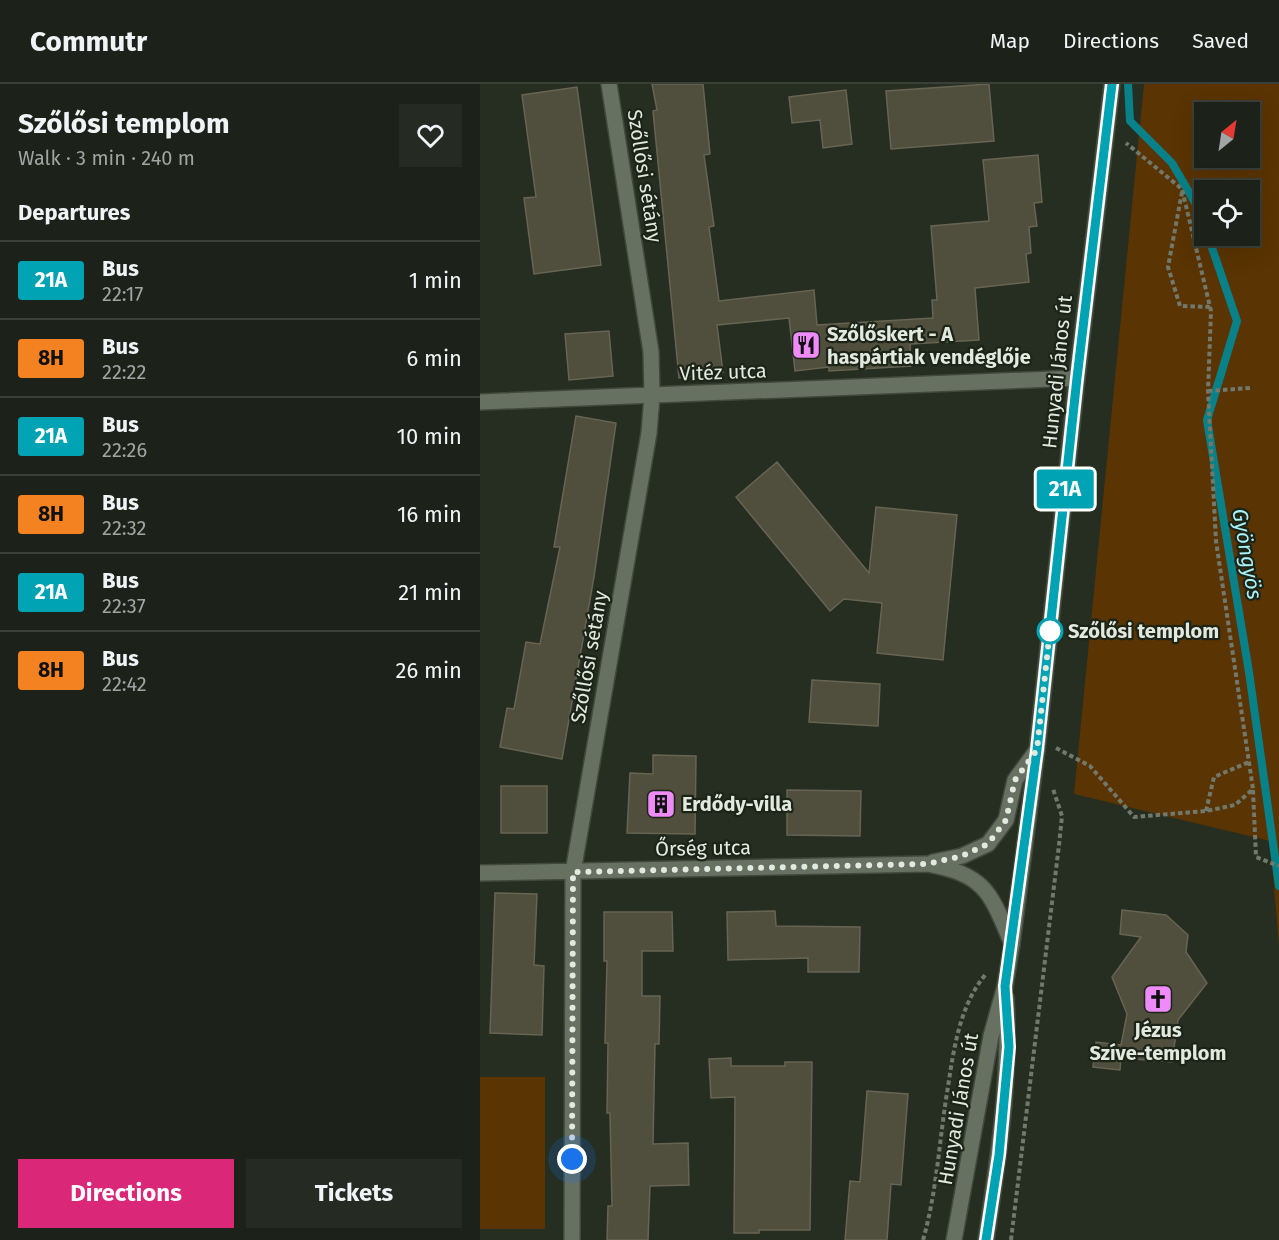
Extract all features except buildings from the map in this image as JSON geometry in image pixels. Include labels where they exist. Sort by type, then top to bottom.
[{"type":"street","name":"Szőllősi sétány","points":[[572,1240],[573,872],[649,433],[652,396],[651,352],[609,84]]},
{"type":"street","name":"Hunyadi János út","points":[[954,1240],[991,1036],[1005,986],[1012,944],[1038,744],[1077,378],[1112,87]]},
{"type":"street","name":"Vitéz utca","points":[[480,402],[1077,378]]},
{"type":"street","name":"Őrség utca","points":[[480,873],[927,864],[962,856],[988,844],[1006,820],[1015,780],[1038,744]]},
{"type":"street","name":"Őrség utca","points":[[927,864],[953,869],[974,877],[997,909],[1012,944]]},
{"type":"street","name":"Hunyadi János út","points":[[986,1240],[999,1155],[1009,1047],[1005,986]]},
{"type":"path","points":[[1107,127],[1182,189],[1210,307],[1208,391],[1216,541],[1253,789],[1256,857],[1277,866]]},
{"type":"path","points":[[1182,189],[1168,267],[1180,306],[1210,307]]},
{"type":"path","points":[[1208,391],[1250,388]]},
{"type":"path","points":[[1038,744],[1090,766],[1134,816],[1206,811],[1235,805],[1253,789]]},
{"type":"path","points":[[1206,811],[1214,777],[1249,762]]},
{"type":"path","points":[[1011,1240],[1061,825],[1059,804],[1051,782]]},
{"type":"path","points":[[923,1240],[932,1202],[954,1047],[974,988],[989,971]]},
{"type":"shaded area","points":[[1144,84],[1279,84],[1279,946],[1270,841],[1074,794]]},
{"type":"shaded area","points":[[480,1077],[545,1077],[545,1229],[480,1229]]},
{"type":"waterway","name":"Gyöngyös","points":[[1128,84],[1130,121],[1172,163],[1194,201]]},
{"type":"waterway","name":"Gyöngyös","points":[[1211,246],[1237,321],[1207,420],[1249,672],[1279,886]]},
{"type":"bus line","name":"21A","points":[[986,1240],[999,1155],[1009,1047],[1005,986],[1037,750],[1077,378],[1112,84]]},
{"type":"place","name":"Szőlőskert - A haspártiak vendéglője","points":[[806,345]]},
{"type":"place","name":"Szőlősi templom","points":[[1050,631]]},
{"type":"place","name":"Erdődy-villa","points":[[661,804]]},
{"type":"place","name":"Jézus Szíve-templom","points":[[1158,999]]},
{"type":"route","points":[[572,1159],[573,872],[927,864],[962,856],[988,844],[1006,820],[1015,780],[1037,750],[1050,629],[1050,631]]}]
